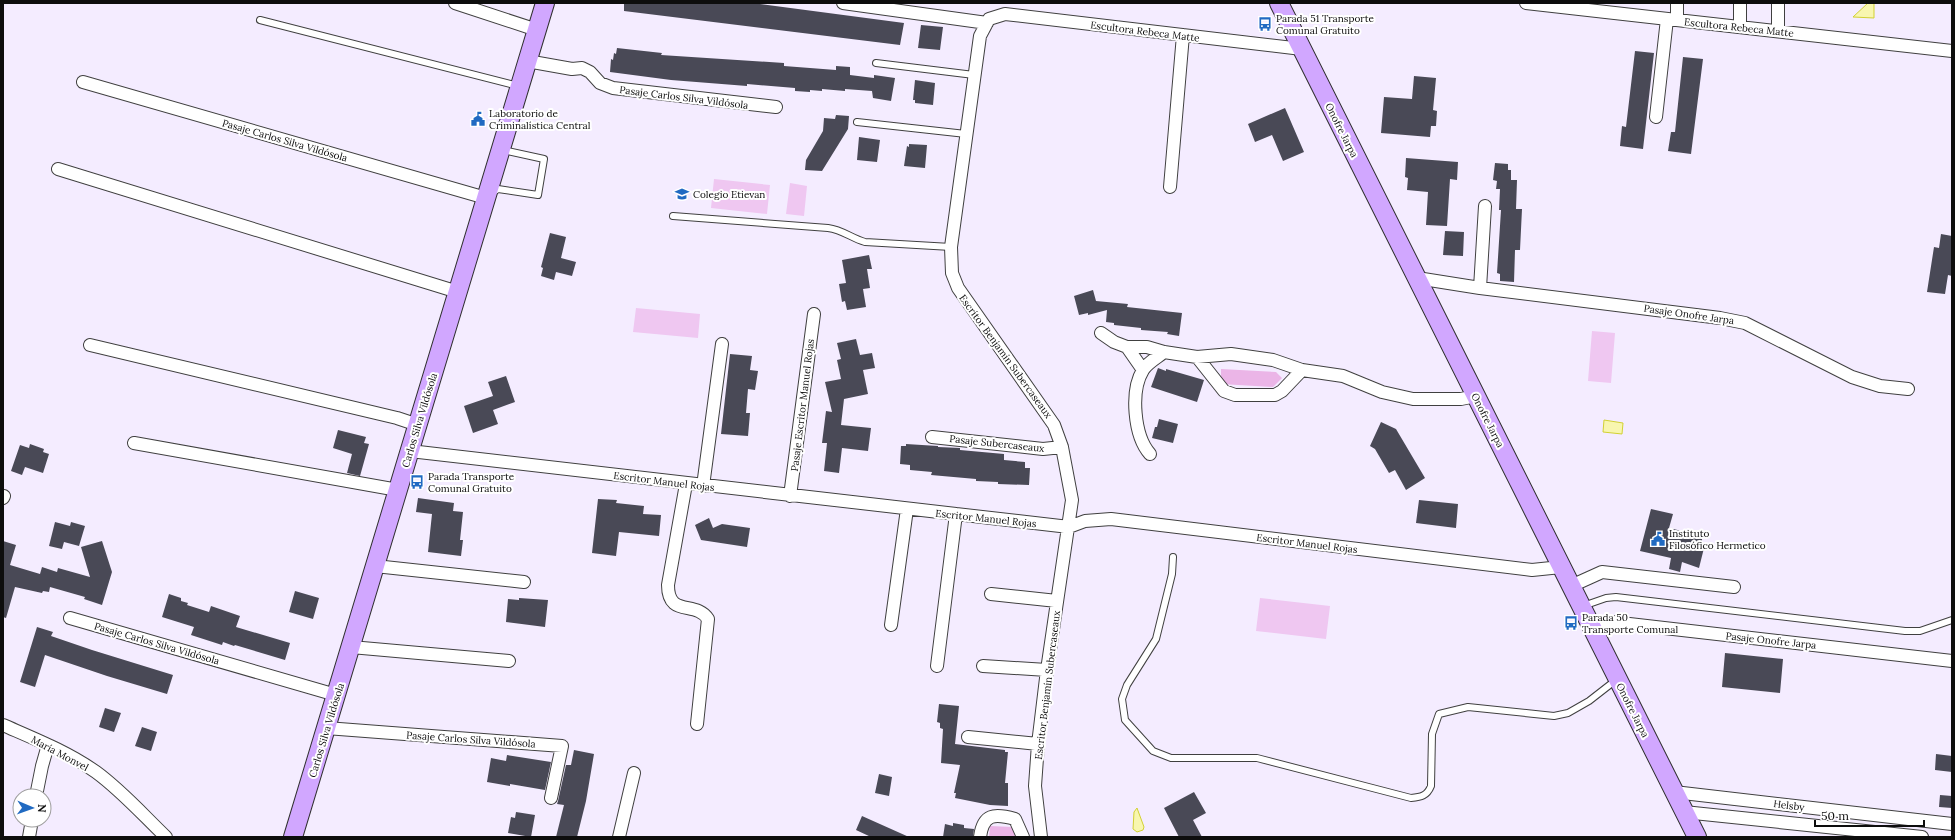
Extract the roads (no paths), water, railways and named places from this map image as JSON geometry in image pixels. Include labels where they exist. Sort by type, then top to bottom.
[{"type":"street","points":[[455,3],[537,30]]},
{"type":"street","name":"Carlos Silva Vildósola","points":[[294,837],[545,3]]},
{"type":"street","points":[[843,3],[988,21]]},
{"type":"street","name":"Onofre Jarpa","points":[[1279,3],[1684,812],[1692,836]]},
{"type":"street","name":"Escultora Rebeca Matte","points":[[1534,3],[1952,51]]},
{"type":"street","points":[[1656,117],[1672,20],[1677,3]]},
{"type":"street","points":[[1740,3],[1740,27]]},
{"type":"street","points":[[1778,3],[1778,31]]},
{"type":"street","name":"Escultora Rebeca Matte","points":[[988,21],[1005,14],[1302,49]]},
{"type":"street","name":"Escritor Benjamín Subercaseaux","points":[[988,21],[980,36],[974,75],[951,247],[952,273],[958,288],[1050,417],[1062,447],[1072,500],[1047,670],[1038,744],[1035,786],[1042,837]]},
{"type":"street","points":[[1170,187],[1183,35]]},
{"type":"street","name":"Pasaje Carlos Silva Vildósola","points":[[527,61],[559,67],[582,68],[590,72],[600,83],[613,88],[776,107]]},
{"type":"street","name":"Pasaje Carlos Silva Vildósola","points":[[83,82],[486,198]]},
{"type":"street","points":[[58,169],[458,292]]},
{"type":"street","points":[[1480,288],[1485,206]]},
{"type":"street","name":"Pasaje Onofre Jarpa","points":[[1417,278],[1480,288],[1705,316],[1745,323],[1852,377],[1880,386],[1908,389]]},
{"type":"street","name":"Pasaje Escritor Manuel Rojas","points":[[790,496],[814,314]]},
{"type":"street","points":[[1101,333],[1114,342],[1127,347],[1147,347],[1164,352],[1197,357],[1231,354],[1273,360],[1302,370],[1343,376],[1382,392],[1413,399],[1461,399],[1476,396]]},
{"type":"street","points":[[703,486],[722,344]]},
{"type":"street","points":[[90,345],[418,424]]},
{"type":"street","points":[[1127,347],[1143,370]]},
{"type":"street","points":[[1150,454],[1143,447],[1137,424],[1137,388],[1143,370],[1164,352]]},
{"type":"street","points":[[1197,357],[1224,391],[1234,395],[1275,395],[1282,391],[1302,370]]},
{"type":"street","name":"Pasaje Subercaseaux","points":[[932,437],[1043,449],[1062,447]]},
{"type":"street","points":[[134,443],[398,490]]},
{"type":"street","name":"Escritor Manuel Rojas","points":[[410,451],[703,486],[1069,527],[1085,521],[1110,519],[1532,570],[1561,567]]},
{"type":"street","points":[[686,484],[668,585],[668,594],[671,600],[680,607],[700,610],[705,613],[708,619],[697,724]]},
{"type":"street","points":[[891,625],[907,509]]},
{"type":"street","points":[[937,666],[956,514]]},
{"type":"street","points":[[375,566],[524,582]]},
{"type":"street","points":[[1571,586],[1602,572],[1734,587]]},
{"type":"street","points":[[991,594],[1058,601]]},
{"type":"street","name":"Pasaje Carlos Silva Vildósola","points":[[70,618],[336,695]]},
{"type":"street","name":"Pasaje Onofre Jarpa","points":[[1590,624],[1612,622],[1952,661]]},
{"type":"street","points":[[351,647],[509,660]]},
{"type":"street","points":[[983,666],[1047,670]]},
{"type":"street","name":"María Monvel","points":[[3,725],[48,745],[96,772],[121,792],[166,837]]},
{"type":"street","name":"Pasaje Carlos Silva Vildósola","points":[[326,728],[562,746],[551,798]]},
{"type":"street","points":[[968,737],[1038,744]]},
{"type":"street","points":[[38,788],[48,745]]},
{"type":"street","points":[[619,837],[634,773]]},
{"type":"street","name":"Helsby","points":[[1674,792],[1952,824]]},
{"type":"street","points":[[1684,812],[1922,837]]},
{"type":"street","points":[[980,837],[983,822],[986,819],[994,817],[1015,819],[1023,837]]},
{"type":"lane","points":[[260,20],[520,86]]},
{"type":"lane","points":[[876,63],[974,75]]},
{"type":"lane","points":[[857,122],[966,134]]},
{"type":"lane","points":[[486,198],[498,189],[538,195],[544,160],[501,150]]},
{"type":"lane","points":[[673,216],[840,229],[852,238],[865,242],[951,247]]},
{"type":"lane","points":[[1173,557],[1172,574],[1156,640],[1127,685],[1122,699],[1125,720],[1131,728],[1153,751],[1171,758],[1257,758],[1411,798],[1421,797],[1428,793],[1431,786],[1432,734],[1439,714],[1468,707],[1554,716],[1568,713],[1589,700],[1617,678]]},
{"type":"lane","points":[[1581,607],[1606,598],[1616,597],[1905,631],[1920,631],[1952,620]]},
{"type":"place","name":"Parada 51 Transporte Comunal Gratuito","points":[[1265,24]]},
{"type":"place","name":"Laboratorio de Criminalística Central","points":[[478,119]]},
{"type":"place","name":"Colegio Etievan","points":[[682,194]]},
{"type":"place","name":"Parada Transporte Comunal Gratuito","points":[[417,482]]},
{"type":"place","name":"Instituto Filosófico Hermetico","points":[[1658,539]]},
{"type":"place","name":"Parada 50 Transporte Comunal","points":[[1571,623]]}]
